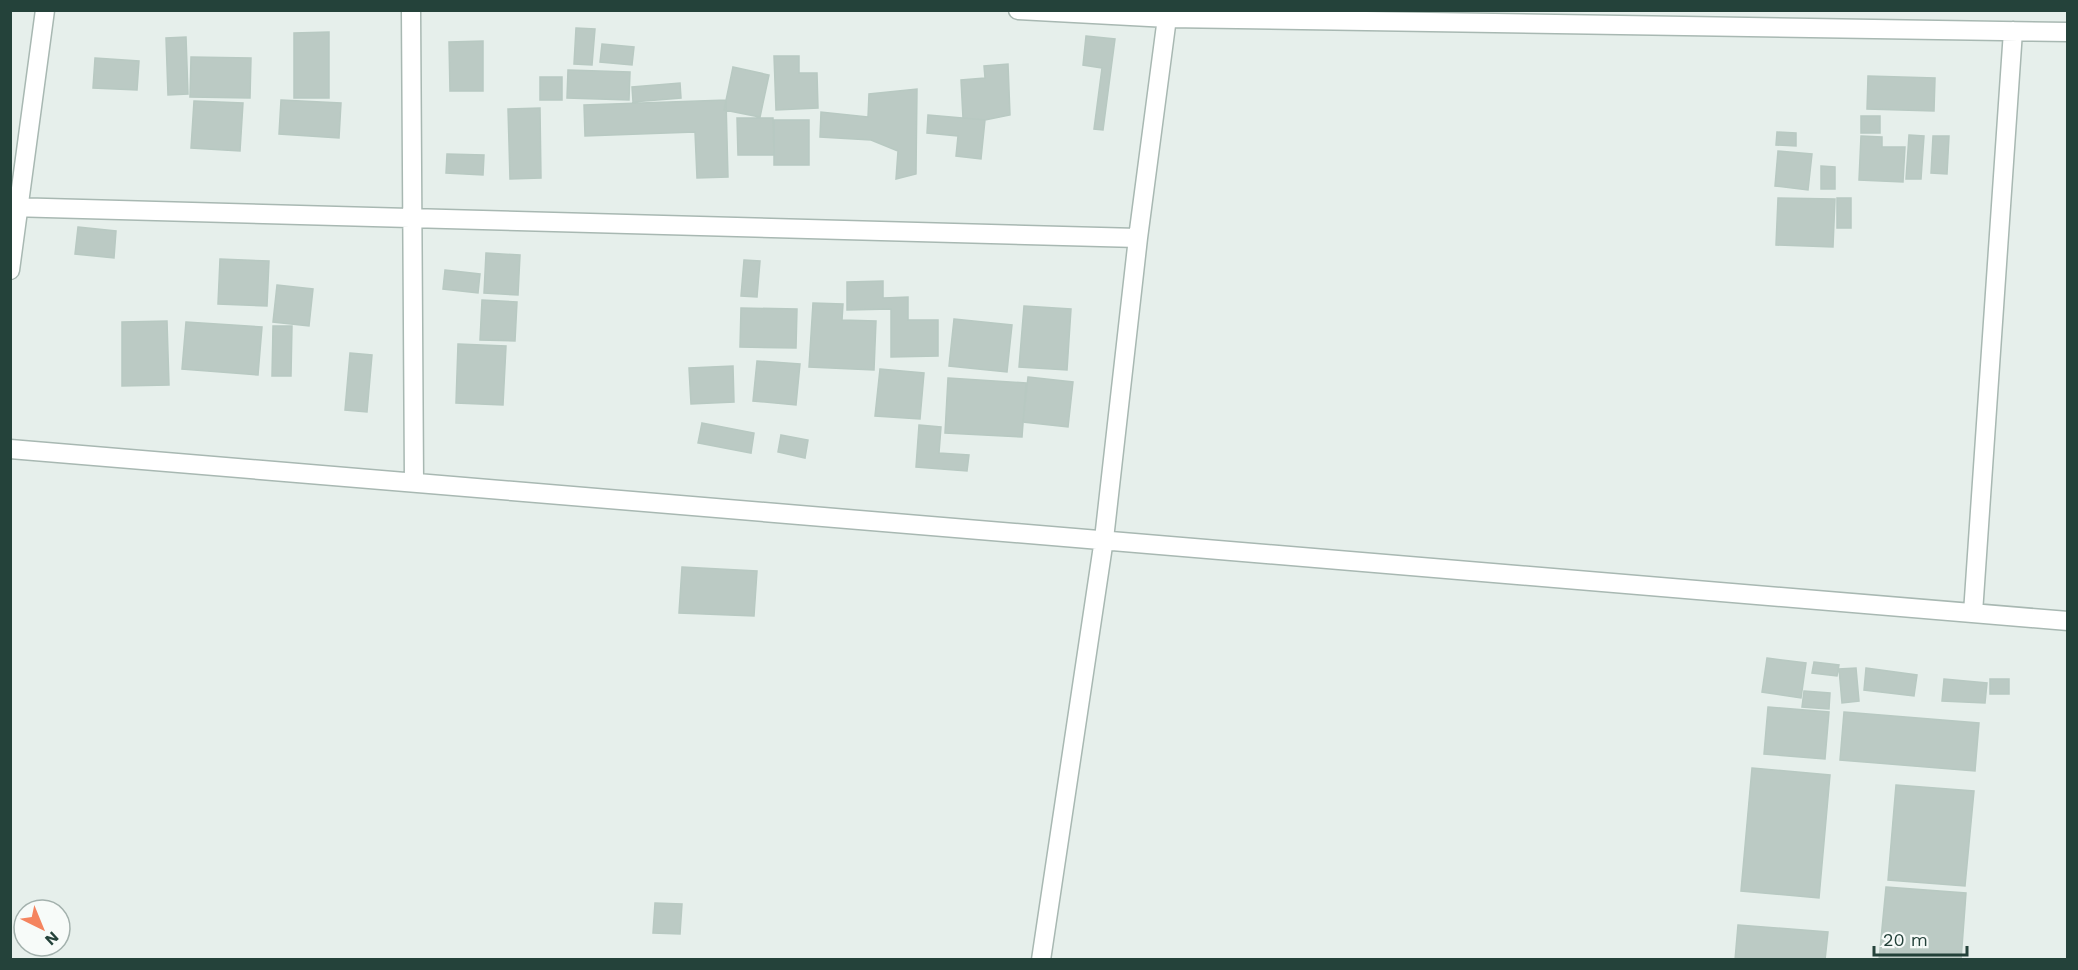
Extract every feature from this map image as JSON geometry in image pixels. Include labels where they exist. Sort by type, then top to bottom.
[{"type":"street","points":[[10,270],[15,207],[45,10]]},
{"type":"street","points":[[411,10],[414,482]]},
{"type":"street","points":[[1018,10],[1168,14],[1649,18],[2013,32],[2067,32]]},
{"type":"street","points":[[1041,960],[1104,539],[1138,238],[1168,14]]},
{"type":"street","points":[[1973,613],[2013,32]]},
{"type":"street","points":[[15,207],[1138,238]]},
{"type":"street","points":[[10,449],[2067,621]]},
{"type":"building","points":[[576,28],[595,29],[592,65],[574,64]]},
{"type":"building","points":[[329,32],[329,98],[294,98],[294,33]]},
{"type":"building","points":[[1086,36],[1115,39],[1103,130],[1094,129],[1102,68],[1083,65]]},
{"type":"building","points":[[186,37],[188,94],[168,95],[166,38]]},
{"type":"building","points":[[483,41],[483,91],[450,91],[449,42]]},
{"type":"building","points":[[602,44],[634,47],[632,65],[600,62]]},
{"type":"building","points":[[774,56],[799,56],[799,73],[817,73],[818,108],[776,110]]},
{"type":"building","points":[[191,57],[251,58],[250,98],[190,97]]},
{"type":"building","points":[[95,58],[139,61],[137,90],[93,88]]},
{"type":"building","points":[[1008,64],[1010,115],[985,120],[963,118],[961,80],[985,78],[984,66]]},
{"type":"building","points":[[733,67],[769,75],[760,117],[724,110]]},
{"type":"building","points":[[568,70],[630,72],[629,100],[567,98]]},
{"type":"building","points":[[1868,76],[1935,78],[1934,111],[1867,109]]},
{"type":"building","points":[[540,77],[562,77],[562,100],[540,100]]},
{"type":"building","points":[[680,83],[681,98],[633,102],[632,87]]},
{"type":"building","points":[[917,89],[916,174],[896,179],[898,151],[871,140],[820,137],[821,112],[868,117],[869,94]]},
{"type":"building","points":[[281,100],[341,103],[339,138],[279,134]]},
{"type":"building","points":[[726,100],[728,177],[697,178],[695,132],[585,136],[584,105]]},
{"type":"building","points":[[194,101],[243,103],[240,151],[191,148]]},
{"type":"building","points":[[540,108],[541,178],[510,179],[508,109]]},
{"type":"building","points":[[928,115],[985,120],[981,159],[956,156],[958,136],[927,133]]},
{"type":"building","points":[[1861,116],[1880,116],[1880,133],[1861,133]]},
{"type":"building","points":[[737,118],[773,118],[774,155],[738,155]]},
{"type":"building","points":[[774,120],[809,120],[809,165],[774,165]]},
{"type":"building","points":[[1777,132],[1796,133],[1796,146],[1776,145]]},
{"type":"building","points":[[1909,135],[1924,136],[1921,179],[1906,179]]},
{"type":"building","points":[[1861,136],[1882,137],[1882,147],[1905,147],[1903,182],[1859,180]]},
{"type":"building","points":[[1933,136],[1949,136],[1947,174],[1931,173]]},
{"type":"building","points":[[1778,151],[1812,154],[1808,190],[1775,186]]},
{"type":"building","points":[[447,154],[484,155],[483,175],[446,173]]},
{"type":"building","points":[[1821,166],[1835,167],[1835,189],[1821,189]]},
{"type":"building","points":[[1778,198],[1835,199],[1833,247],[1776,245]]},
{"type":"building","points":[[1837,198],[1851,198],[1851,228],[1837,228]]},
{"type":"building","points":[[78,227],[116,231],[114,258],[75,254]]},
{"type":"building","points":[[486,253],[520,255],[518,295],[484,293]]},
{"type":"building","points":[[220,259],[269,261],[267,306],[218,304]]},
{"type":"building","points":[[744,260],[760,261],[757,297],[741,296]]},
{"type":"building","points":[[445,270],[480,274],[478,293],[443,289]]},
{"type":"building","points":[[883,281],[883,298],[908,297],[908,320],[938,320],[938,356],[891,357],[891,309],[847,310],[847,282]]},
{"type":"building","points":[[277,285],[313,289],[309,326],[273,322]]},
{"type":"building","points":[[482,300],[517,302],[515,341],[480,340]]},
{"type":"building","points":[[813,303],[843,304],[842,320],[876,321],[874,370],[809,367]]},
{"type":"building","points":[[1024,306],[1071,309],[1067,370],[1019,367]]},
{"type":"building","points":[[741,308],[797,309],[796,348],[740,347]]},
{"type":"building","points":[[954,319],[1012,325],[1007,372],[949,366]]},
{"type":"building","points":[[167,321],[169,385],[122,386],[122,322]]},
{"type":"building","points":[[186,322],[262,327],[258,375],[182,369]]},
{"type":"building","points":[[273,326],[292,326],[291,376],[272,376]]},
{"type":"building","points":[[458,344],[506,346],[503,405],[456,403]]},
{"type":"building","points":[[350,353],[372,355],[367,412],[345,410]]},
{"type":"building","points":[[757,361],[800,364],[796,405],[753,401]]},
{"type":"building","points":[[733,366],[734,402],[691,404],[689,368]]},
{"type":"building","points":[[880,369],[924,373],[920,419],[875,416]]},
{"type":"building","points":[[1028,377],[1073,382],[1068,427],[1023,422]]},
{"type":"building","points":[[948,378],[1026,383],[1022,437],[945,433]]},
{"type":"building","points":[[702,423],[754,433],[751,453],[698,443]]},
{"type":"building","points":[[919,425],[941,427],[939,453],[969,455],[967,471],[916,467]]},
{"type":"building","points":[[781,435],[808,440],[805,458],[778,452]]},
{"type":"building","points":[[682,567],[757,571],[754,616],[679,613]]},
{"type":"building","points":[[1767,658],[1806,663],[1801,698],[1762,692]]},
{"type":"building","points":[[1814,662],[1839,665],[1837,676],[1812,673]]},
{"type":"building","points":[[1856,668],[1859,701],[1842,703],[1839,669]]},
{"type":"building","points":[[1866,668],[1917,675],[1914,696],[1864,690]]},
{"type":"building","points":[[1944,679],[1987,683],[1985,703],[1942,701]]},
{"type":"building","points":[[1990,679],[2009,679],[2009,694],[1990,694]]},
{"type":"building","points":[[1804,691],[1830,693],[1829,709],[1802,707]]},
{"type":"building","points":[[1768,707],[1829,712],[1825,759],[1764,754]]},
{"type":"building","points":[[1844,712],[1979,723],[1975,771],[1840,760]]},
{"type":"building","points":[[1752,768],[1830,775],[1819,898],[1741,891]]},
{"type":"building","points":[[1896,785],[1974,791],[1965,886],[1888,880]]},
{"type":"building","points":[[1886,887],[1966,893],[1961,960],[1879,960]]},
{"type":"building","points":[[655,903],[682,904],[680,934],[653,933]]},
{"type":"building","points":[[1738,925],[1828,932],[1825,960],[1735,960]]}]
